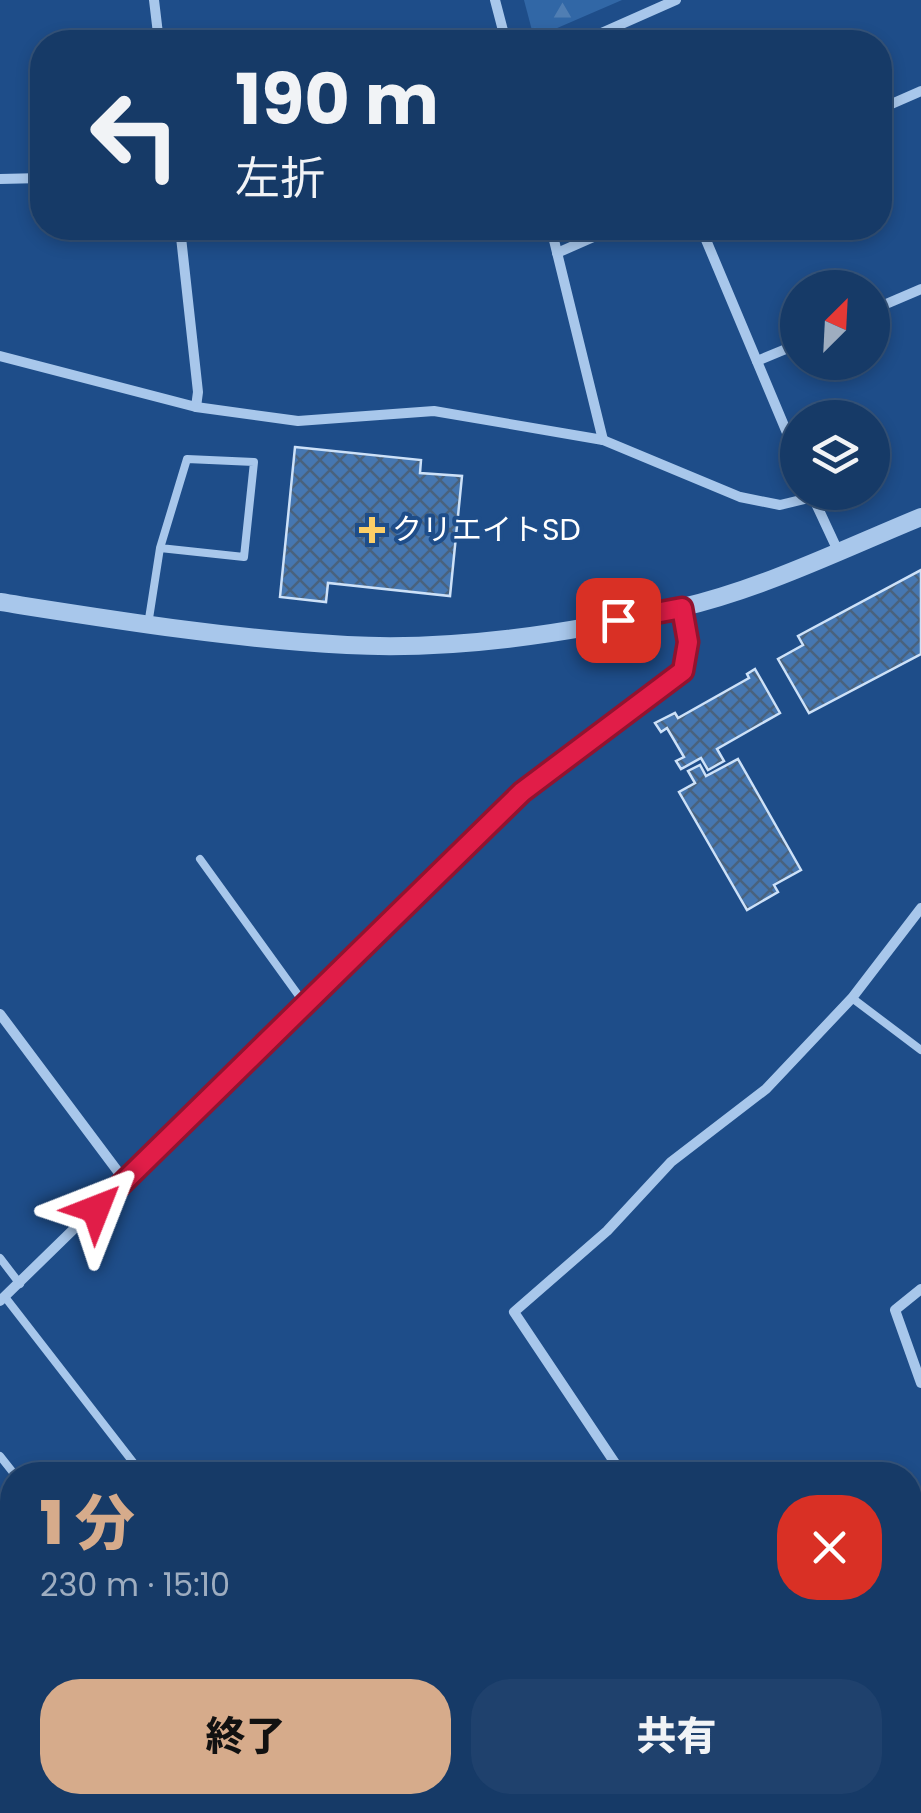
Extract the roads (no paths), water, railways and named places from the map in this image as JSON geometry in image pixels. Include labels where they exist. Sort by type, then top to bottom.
[{"type":"street","points":[[154,0],[158,30]]},
{"type":"street","points":[[496,0],[503,30]]},
{"type":"street","points":[[608,30],[676,0]]},
{"type":"street","points":[[892,103],[921,90]]},
{"type":"street","points":[[0,179],[30,178]]},
{"type":"street","points":[[181,240],[198,392],[196,407]]},
{"type":"street","points":[[554,240],[603,440]]},
{"type":"street","points":[[557,253],[587,240]]},
{"type":"street","points":[[705,240],[780,416]]},
{"type":"street","points":[[890,302],[921,289]]},
{"type":"street","points":[[757,362],[780,352]]},
{"type":"street","points":[[0,356],[196,407],[298,421],[434,411],[603,440],[740,497],[780,505]]},
{"type":"street","points":[[819,510],[838,551]]},
{"type":"street","points":[[0,602],[148,625],[350,645],[450,643],[555,632],[682,608],[921,516]]},
{"type":"street","points":[[2,1299],[522,792],[675,680],[687,660],[682,608]]},
{"type":"street","points":[[614,1462],[514,1312],[607,1231],[671,1162],[766,1089],[852,998],[921,908]]},
{"type":"street","points":[[0,1014],[125,1181]]},
{"type":"street","points":[[921,1290],[895,1310],[921,1384]]},
{"type":"lane","points":[[148,625],[160,548],[187,459],[254,462],[244,558],[160,548]]},
{"type":"lane","points":[[200,859],[304,1003]]},
{"type":"lane","points":[[852,998],[921,1050]]},
{"type":"lane","points":[[0,1258],[20,1284]]},
{"type":"lane","points":[[2,1299],[133,1462]]},
{"type":"place","name":"クリエイトSD","points":[[372,530]]}]
